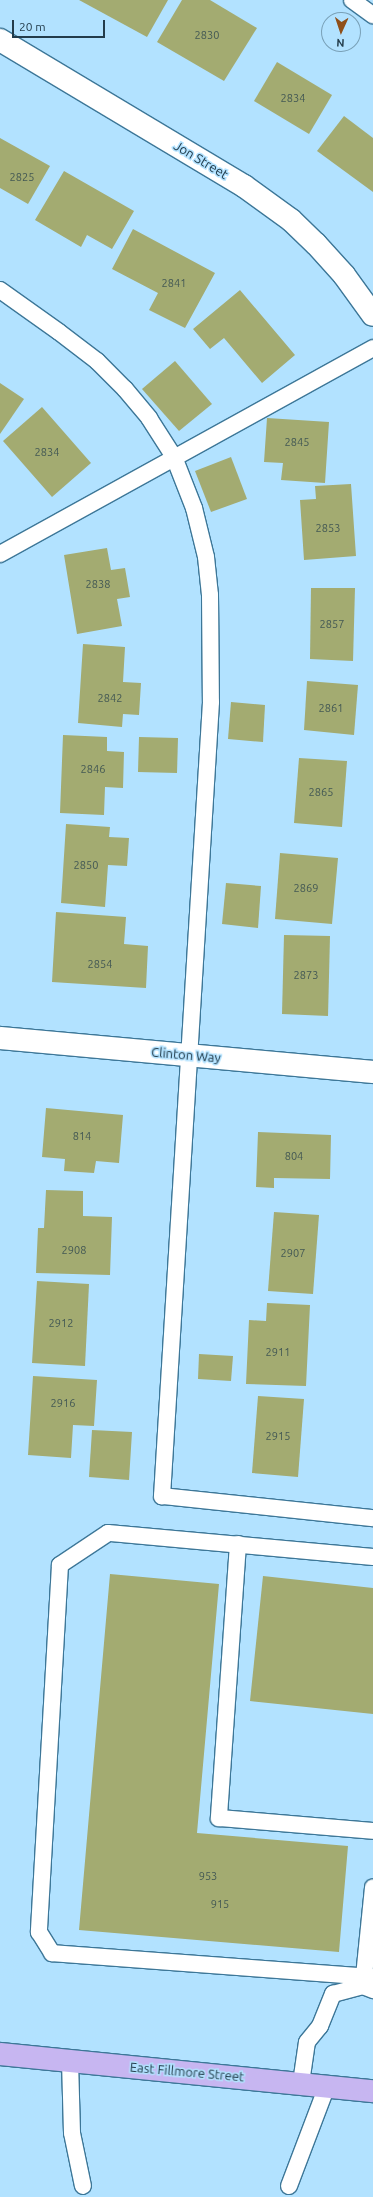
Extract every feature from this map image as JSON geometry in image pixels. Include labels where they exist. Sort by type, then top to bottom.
[{"type":"main road","name":"East Fillmore Street","points":[[0,2054],[373,2091]]},
{"type":"street","name":"Jon Street","points":[[0,40],[244,186],[291,220],[316,244],[344,275],[373,315]]},
{"type":"street","name":"Clinton Way","points":[[0,1038],[373,1072]]},
{"type":"lane","points":[[352,0],[373,14]]},
{"type":"lane","points":[[0,290],[97,361],[125,389],[149,418],[174,457],[194,508],[206,557],[210,595],[211,702],[162,1496],[373,1518]]},
{"type":"lane","points":[[0,554],[373,348]]},
{"type":"lane","points":[[368,1982],[52,1953],[38,1932],[60,1565],[108,1533],[373,1557]]},
{"type":"lane","points":[[238,1544],[219,1818],[373,1831]]},
{"type":"lane","points":[[368,1982],[373,1888]]},
{"type":"lane","points":[[300,2083],[307,2042],[320,2026],[333,1994],[368,1982]]},
{"type":"lane","points":[[70,2061],[72,2134],[83,2186]]},
{"type":"lane","points":[[289,2186],[327,2086]]},
{"type":"building","points":[[79,0],[168,0],[147,37]]},
{"type":"building","points":[[182,0],[210,0],[257,28],[224,81],[157,42]]},
{"type":"building","points":[[277,62],[332,95],[309,134],[254,101]]},
{"type":"building","points":[[344,116],[373,138],[373,192],[317,151]]},
{"type":"building","points":[[0,138],[50,166],[28,204],[0,188]]},
{"type":"building","points":[[64,171],[134,211],[112,249],[87,235],[81,247],[35,220]]},
{"type":"building","points":[[133,229],[215,273],[185,328],[149,310],[158,293],[112,269]]},
{"type":"building","points":[[240,290],[295,355],[262,383],[224,338],[210,349],[193,329]]},
{"type":"building","points":[[175,361],[212,404],[179,431],[142,389]]},
{"type":"building","points":[[0,383],[24,399],[0,434]]},
{"type":"building","points":[[42,407],[91,463],[52,497],[3,441]]},
{"type":"building","points":[[267,418],[329,422],[325,483],[281,480],[283,463],[264,462]]},
{"type":"building","points":[[231,457],[247,499],[211,512],[195,471]]},
{"type":"building","points":[[351,484],[356,556],[304,560],[300,500],[316,499],[315,486]]},
{"type":"building","points":[[107,548],[111,570],[125,568],[130,597],[117,599],[122,626],[77,634],[64,555]]},
{"type":"building","points":[[311,588],[355,588],[353,661],[310,659]]},
{"type":"building","points":[[83,644],[125,647],[123,682],[141,683],[139,715],[123,714],[122,727],[78,723]]},
{"type":"building","points":[[307,681],[358,685],[354,735],[304,730]]},
{"type":"building","points":[[231,702],[265,705],[263,742],[228,739]]},
{"type":"building","points":[[63,735],[107,737],[107,751],[124,752],[123,788],[105,787],[104,815],[60,813]]},
{"type":"building","points":[[139,737],[178,738],[177,773],[138,772]]},
{"type":"building","points":[[299,758],[347,761],[342,827],[294,823]]},
{"type":"building","points":[[66,824],[110,827],[109,837],[129,838],[127,866],[108,865],[105,907],[61,903]]},
{"type":"building","points":[[280,853],[338,858],[332,924],[275,919]]},
{"type":"building","points":[[226,883],[261,886],[258,928],[222,924]]},
{"type":"building","points":[[56,912],[126,917],[124,944],[148,946],[146,988],[52,982]]},
{"type":"building","points":[[284,935],[330,936],[328,1016],[282,1014]]},
{"type":"building","points":[[46,1108],[123,1115],[119,1163],[96,1161],[94,1173],[64,1171],[65,1159],[42,1157]]},
{"type":"building","points":[[258,1132],[331,1135],[330,1179],[274,1178],[274,1188],[256,1187]]},
{"type":"building","points":[[46,1190],[83,1191],[83,1216],[112,1217],[110,1275],[36,1273],[38,1228],[44,1228]]},
{"type":"building","points":[[274,1212],[319,1215],[313,1294],[268,1291]]},
{"type":"building","points":[[37,1281],[89,1284],[85,1366],[32,1363]]},
{"type":"building","points":[[267,1303],[310,1305],[306,1386],[246,1384],[249,1320],[266,1321]]},
{"type":"building","points":[[199,1354],[233,1356],[231,1381],[198,1379]]},
{"type":"building","points":[[33,1376],[97,1380],[94,1426],[73,1425],[71,1458],[28,1455]]},
{"type":"building","points":[[258,1396],[304,1399],[298,1477],[252,1473]]},
{"type":"building","points":[[92,1430],[132,1432],[129,1480],[89,1477]]},
{"type":"building","points":[[110,1574],[219,1584],[197,1833],[348,1846],[339,1952],[79,1930]]},
{"type":"building","points":[[263,1576],[373,1588],[373,1714],[250,1701]]}]
